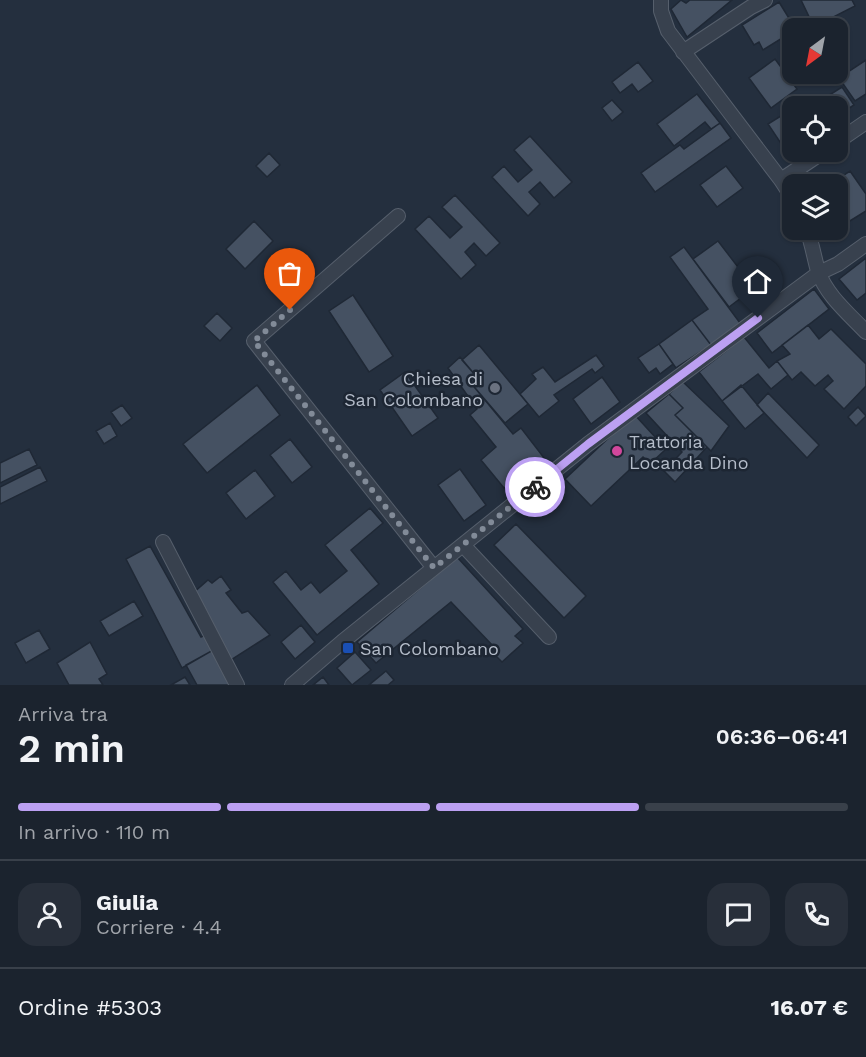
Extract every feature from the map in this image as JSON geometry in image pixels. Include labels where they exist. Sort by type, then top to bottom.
[{"type":"street","points":[[661,0],[661,11],[668,31],[782,180]]},
{"type":"street","points":[[683,52],[765,0]]},
{"type":"street","points":[[848,134],[866,122]]},
{"type":"street","points":[[791,174],[808,162]]},
{"type":"street","points":[[398,216],[254,341],[434,568]]},
{"type":"street","points":[[810,240],[819,273],[839,304],[866,332]]},
{"type":"street","points":[[292,685],[588,444],[819,273],[838,264],[866,244]]},
{"type":"street","points":[[163,542],[237,685]]},
{"type":"street","points":[[463,545],[549,637]]},
{"type":"building","points":[[681,0],[686,3],[690,0],[732,0],[687,37],[671,9]]},
{"type":"building","points":[[801,0],[852,0],[855,6],[832,18],[810,18]]},
{"type":"building","points":[[779,2],[789,18],[782,18],[782,38],[763,50],[759,42],[754,45],[742,25]]},
{"type":"building","points":[[775,59],[782,69],[782,84],[793,84],[797,89],[787,96],[782,96],[782,100],[771,108],[749,78]]},
{"type":"building","points":[[866,60],[866,94],[855,101],[843,84],[848,84],[848,72]]},
{"type":"building","points":[[638,62],[653,81],[638,92],[632,84],[620,93],[612,82]]},
{"type":"building","points":[[842,87],[848,96],[828,96]]},
{"type":"building","points":[[697,94],[720,123],[711,129],[705,122],[674,146],[657,124]]},
{"type":"building","points":[[848,96],[854,105],[848,109]]},
{"type":"building","points":[[612,100],[623,112],[612,121],[602,108]]},
{"type":"building","points":[[782,115],[782,145],[768,124]]},
{"type":"building","points":[[720,123],[731,138],[655,192],[641,173],[680,145],[684,149]]},
{"type":"building","points":[[530,136],[572,182],[554,198],[540,182],[529,192],[540,204],[528,216],[492,177],[504,166],[518,182],[532,170],[514,150]]},
{"type":"building","points":[[269,153],[280,165],[267,177],[256,166]]},
{"type":"building","points":[[726,166],[743,188],[717,207],[700,185]]},
{"type":"building","points":[[850,171],[866,194],[866,211],[848,222],[848,174],[845,174]]},
{"type":"building","points":[[455,195],[500,243],[486,256],[474,243],[465,252],[476,265],[461,279],[415,229],[429,216],[450,238],[462,227],[442,207]]},
{"type":"building","points":[[254,221],[273,241],[245,269],[226,249]]},
{"type":"building","points":[[718,241],[754,288],[729,307],[693,259]]},
{"type":"building","points":[[684,247],[740,323],[711,345],[692,320],[708,309],[670,257]]},
{"type":"building","points":[[866,258],[866,293],[857,300],[839,279]]},
{"type":"building","points":[[814,289],[829,309],[772,353],[757,333]]},
{"type":"building","points":[[353,295],[393,356],[369,372],[329,311]]},
{"type":"building","points":[[217,313],[232,328],[220,341],[204,326]]},
{"type":"building","points":[[692,320],[711,345],[676,368],[659,344]]},
{"type":"building","points":[[808,325],[819,339],[831,329],[866,364],[866,386],[844,409],[824,389],[833,381],[828,375],[815,386],[801,372],[792,380],[777,361],[790,354],[782,345]]},
{"type":"building","points":[[744,337],[769,368],[777,361],[788,375],[771,389],[758,374],[722,401],[699,372]]},
{"type":"building","points":[[659,344],[673,364],[660,374],[656,368],[649,373],[638,358]]},
{"type":"building","name":"Chiesa di San Colombano","points":[[479,345],[528,404],[505,423],[470,382],[476,376],[462,360]]},
{"type":"building","points":[[596,355],[604,366],[595,373],[592,369],[554,395],[559,401],[539,417],[520,394],[536,379],[532,374],[543,367],[555,382]]},
{"type":"building","points":[[460,357],[476,376],[470,382],[513,434],[521,428],[548,463],[531,476],[526,471],[504,488],[481,460],[496,447],[470,415],[477,409],[448,368]]},
{"type":"building","points":[[405,372],[438,418],[412,436],[380,390]]},
{"type":"building","points":[[602,377],[620,402],[591,424],[573,399]]},
{"type":"building","points":[[682,381],[729,426],[711,451],[675,415],[683,408],[669,394]]},
{"type":"building","points":[[257,385],[280,415],[207,473],[183,444]]},
{"type":"building","points":[[741,385],[764,413],[745,429],[722,401]]},
{"type":"building","points":[[768,393],[819,445],[807,458],[757,405]]},
{"type":"building","points":[[669,394],[683,408],[675,415],[707,447],[675,482],[664,471],[682,452],[646,413]]},
{"type":"building","points":[[122,405],[132,418],[121,426],[111,412]]},
{"type":"building","points":[[858,407],[866,416],[856,426],[848,417]]},
{"type":"building","points":[[634,414],[666,449],[650,464],[643,457],[591,506],[565,479]]},
{"type":"building","points":[[110,423],[117,436],[104,444],[96,431]]},
{"type":"building","points":[[290,439],[312,467],[292,483],[270,455]]},
{"type":"building","points":[[29,449],[37,465],[0,483],[0,463]]},
{"type":"building","points":[[40,467],[47,481],[0,504],[0,487]]},
{"type":"building","points":[[460,469],[486,505],[464,521],[438,485]]},
{"type":"building","points":[[255,470],[275,496],[246,519],[226,493]]},
{"type":"building","points":[[370,508],[383,523],[351,550],[379,584],[317,635],[273,582],[286,571],[301,590],[311,582],[320,593],[347,571],[325,545]]},
{"type":"building","points":[[516,524],[586,596],[564,618],[494,545]]},
{"type":"building","points":[[150,546],[201,637],[208,634],[215,649],[182,668],[126,559]]},
{"type":"building","points":[[457,557],[523,629],[515,636],[523,643],[502,662],[493,653],[496,649],[451,602],[376,663],[357,642]]},
{"type":"building","points":[[221,576],[231,590],[226,593],[242,613],[248,611],[270,635],[231,660],[192,594],[208,580],[212,583]]},
{"type":"building","points":[[134,601],[143,616],[109,636],[100,621]]},
{"type":"building","points":[[301,625],[315,642],[295,659],[281,642]]},
{"type":"building","points":[[39,630],[50,649],[26,663],[15,643]]},
{"type":"building","points":[[90,642],[107,674],[99,679],[103,685],[69,685],[57,663]]},
{"type":"building","points":[[215,649],[233,685],[197,685],[186,665]]},
{"type":"building","points":[[355,652],[371,670],[352,685],[337,668]]},
{"type":"building","points":[[386,671],[394,680],[388,685],[369,685]]},
{"type":"building","points":[[185,677],[190,685],[171,685]]},
{"type":"building","points":[[323,677],[329,685],[313,685]]},
{"type":"way so far","points":[[290,310],[254,341],[434,568],[535,487]]},
{"type":"place","name":"Chiesa di San Colombano","points":[[495,388]]},
{"type":"place","name":"Trattoria Locanda Dino","points":[[617,451]]},
{"type":"place","name":"San Colombano","points":[[348,648]]},
{"type":"route","points":[[535,487],[588,444],[758,318]]}]
